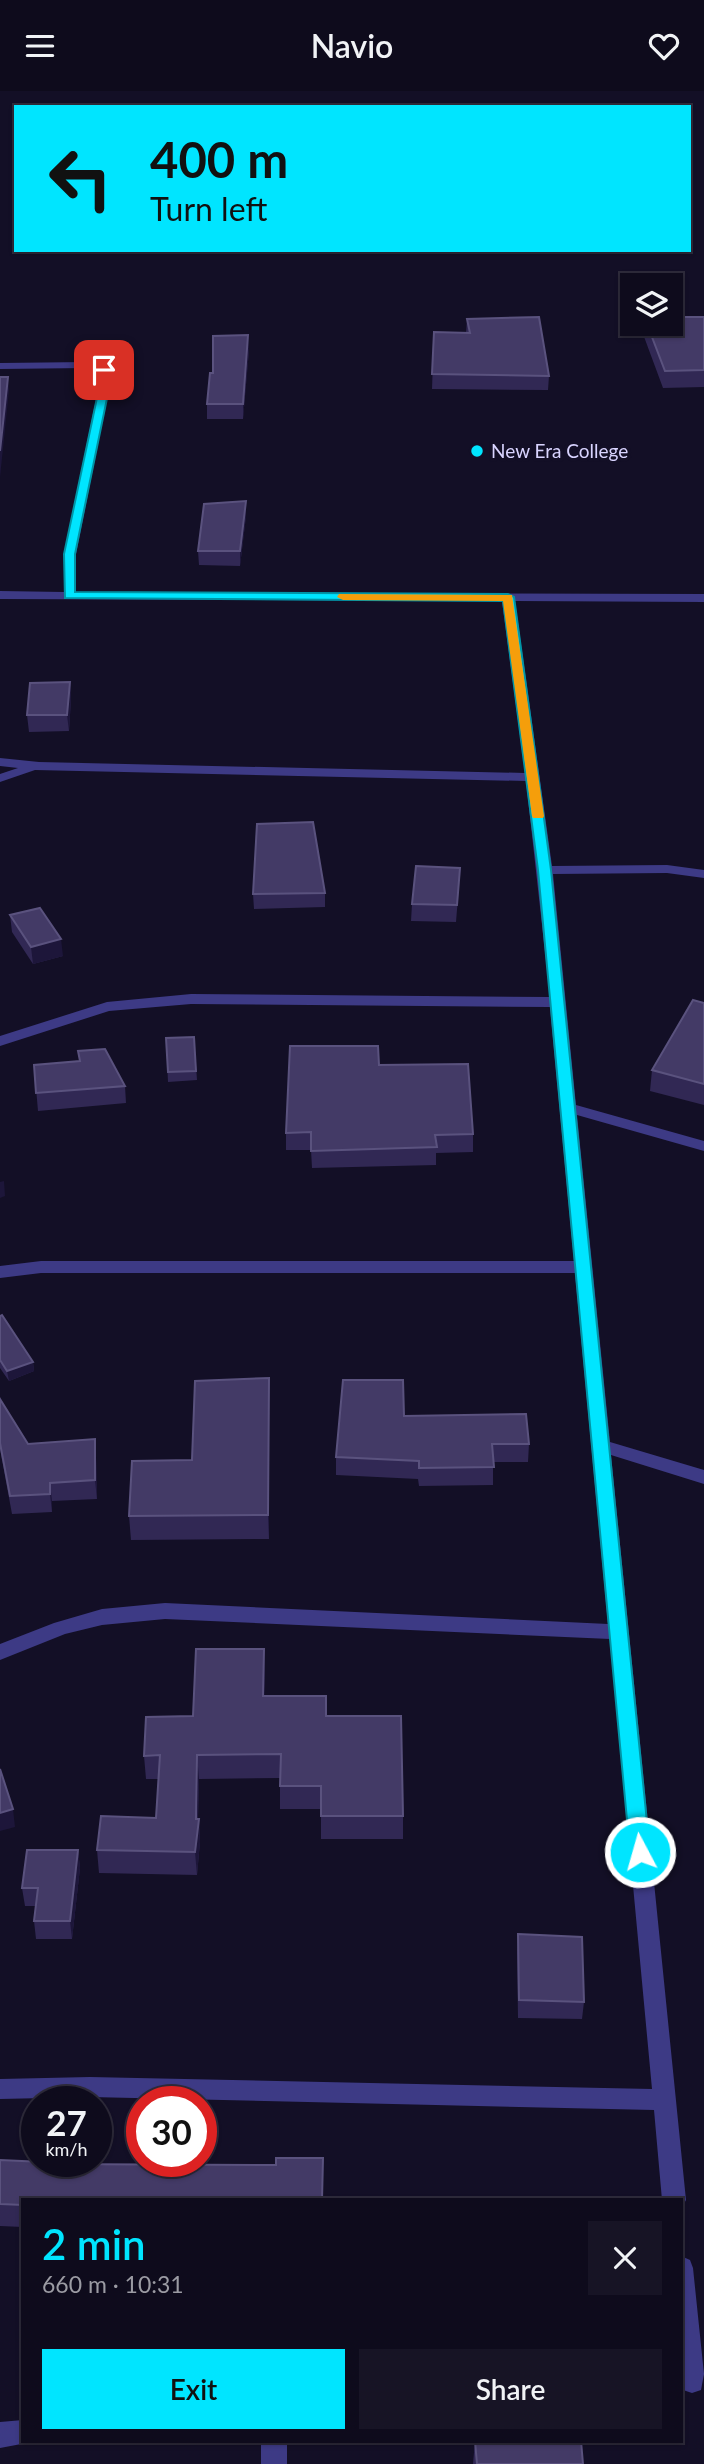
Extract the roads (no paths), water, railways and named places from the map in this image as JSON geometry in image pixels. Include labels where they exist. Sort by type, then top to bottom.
[{"type":"street","points":[[0,366],[87,365],[101,368],[107,374],[70,554],[69,595]]},
{"type":"street","points":[[0,595],[704,598]]},
{"type":"street","points":[[508,597],[545,870],[674,2198]]},
{"type":"street","points":[[0,762],[39,766],[533,777]]},
{"type":"street","points":[[0,778],[39,766]]},
{"type":"street","points":[[545,870],[667,869],[704,873]]},
{"type":"street","points":[[0,1041],[107,1007],[144,1002],[191,999],[556,1002]]},
{"type":"street","points":[[566,1107],[704,1146]]},
{"type":"street","points":[[0,1272],[41,1266],[582,1267]]},
{"type":"street","points":[[600,1445],[704,1478]]},
{"type":"street","points":[[0,1652],[61,1628],[102,1616],[165,1611],[618,1632]]},
{"type":"street","points":[[0,2089],[90,2087],[664,2100]]},
{"type":"street","points":[[683,2289],[692,2381]]},
{"type":"street","points":[[0,2435],[21,2433]]},
{"type":"street","points":[[274,2443],[274,2464]]},
{"type":"place","name":"New Era College","points":[[477,451]]}]
